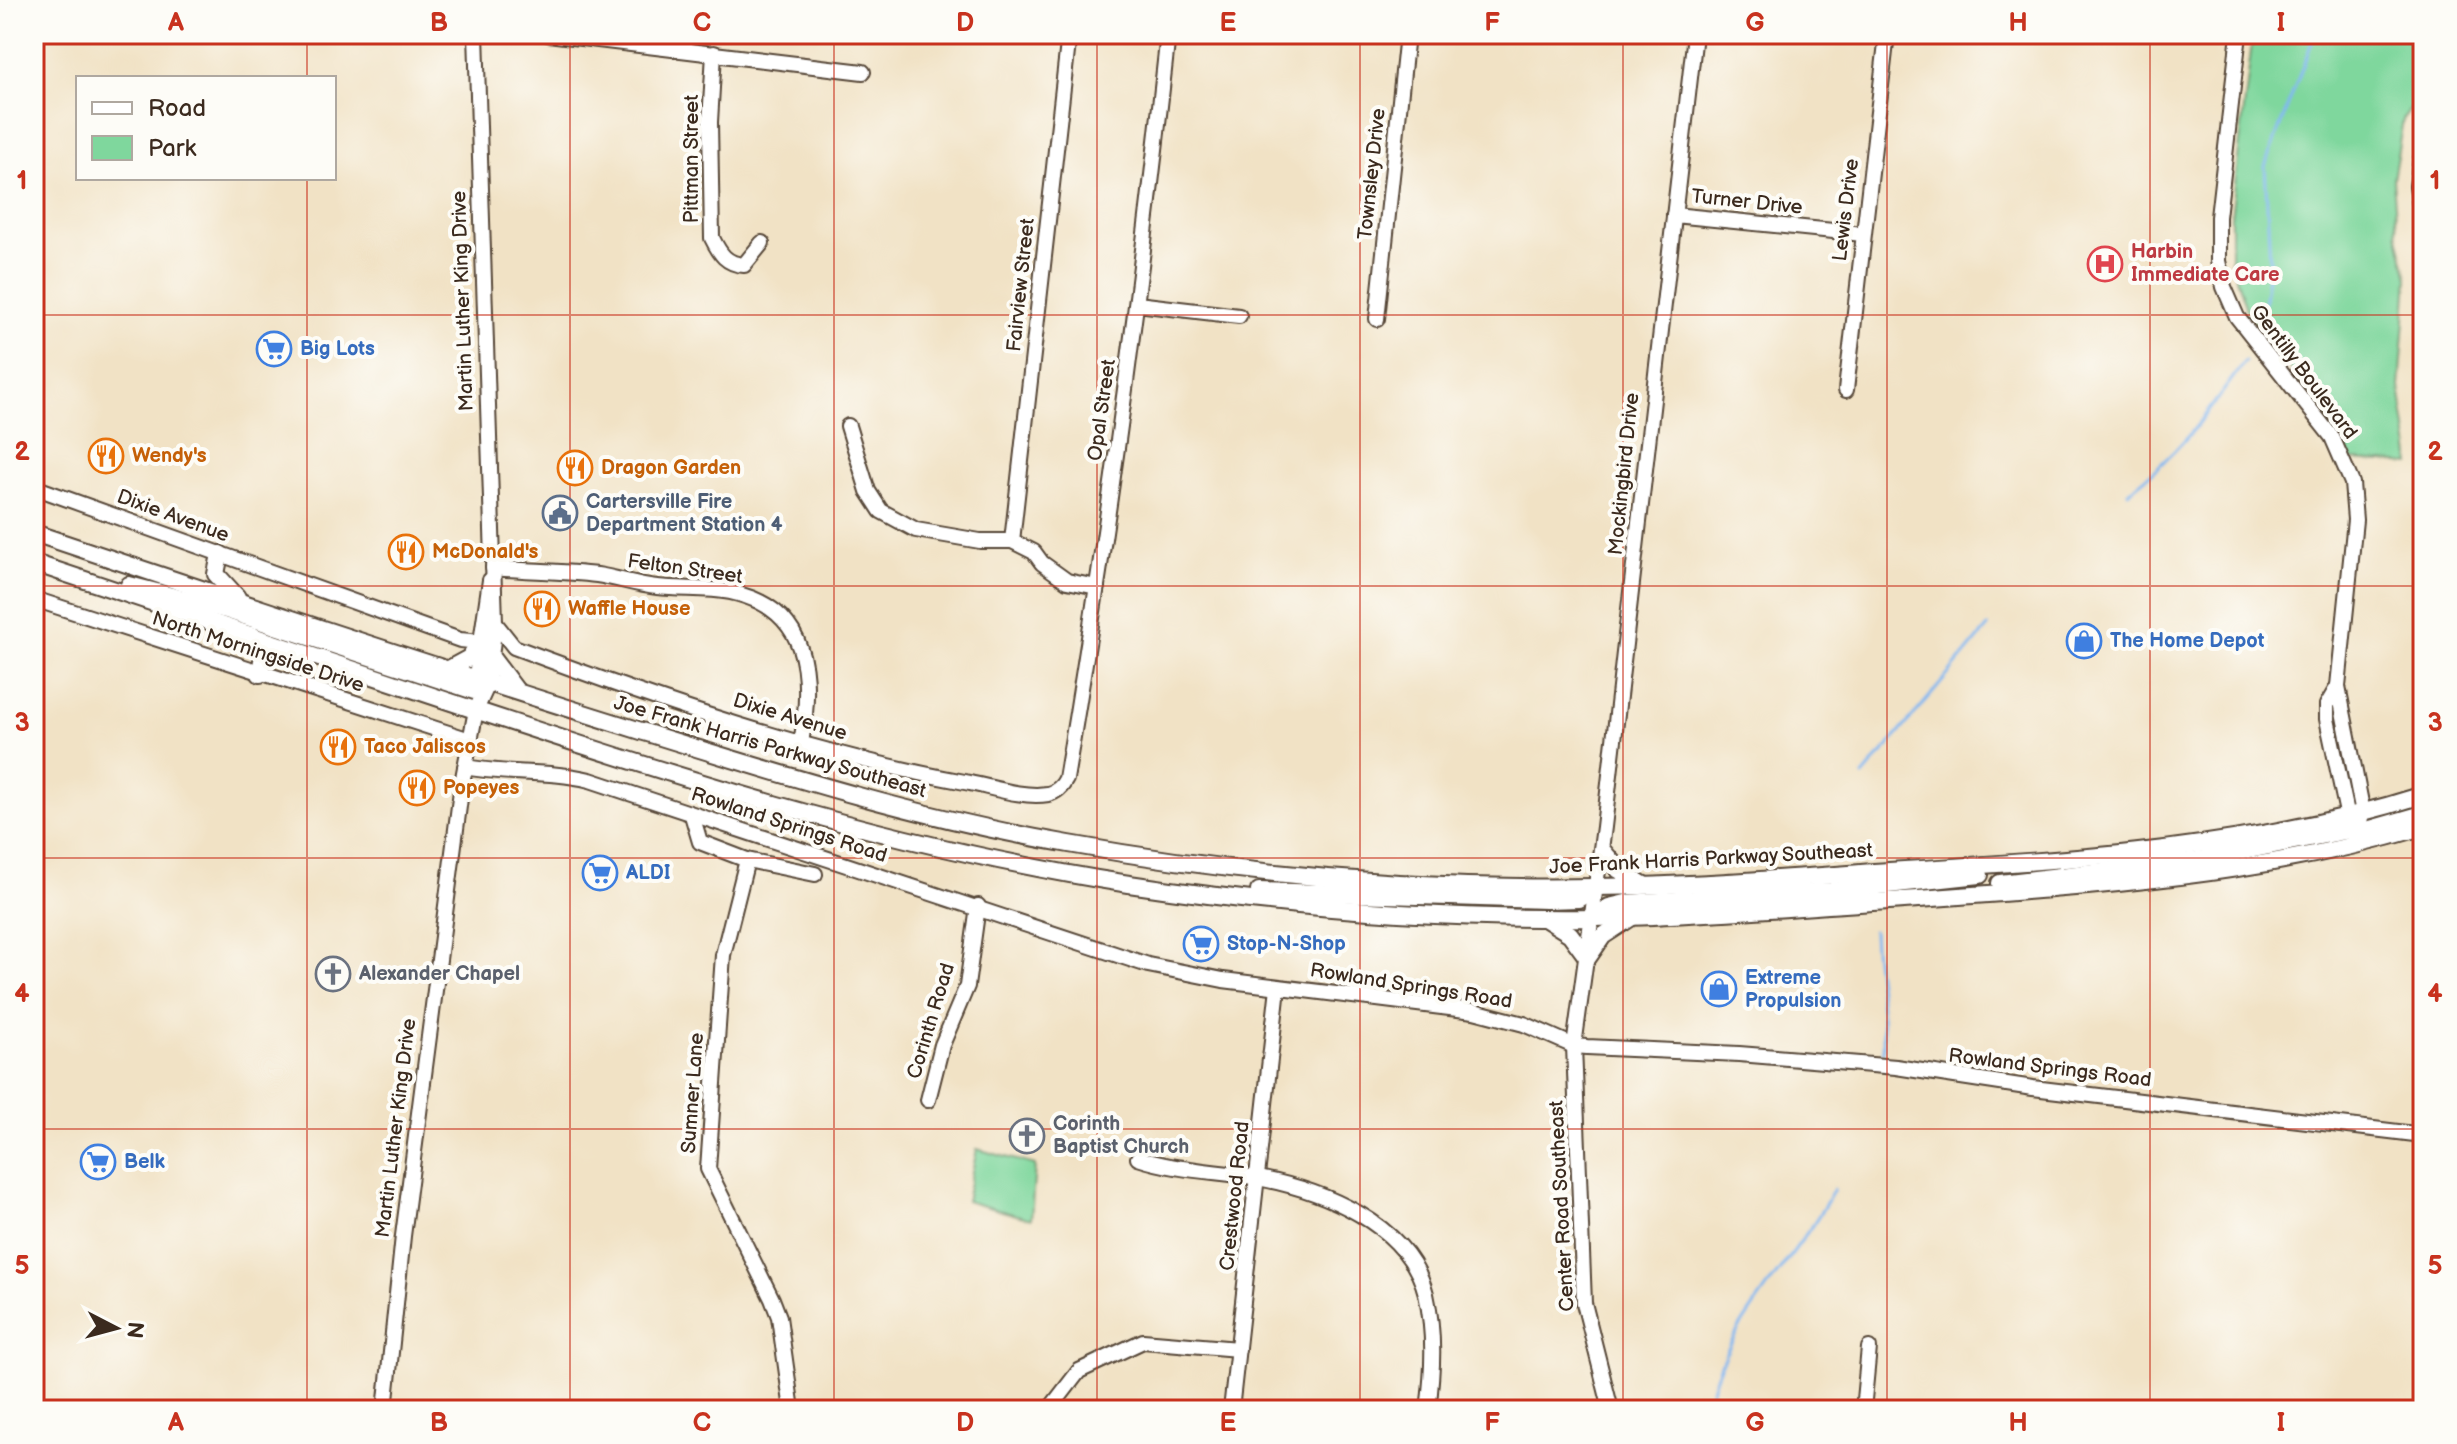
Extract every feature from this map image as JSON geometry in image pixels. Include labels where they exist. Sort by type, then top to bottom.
[{"type":"main road","name":"Joe Frank Harris Parkway Southeast","points":[[34,533],[447,670],[479,685],[520,694],[824,788],[1066,844],[1224,867],[1337,878],[1646,886],[2024,862],[2356,829],[2423,827]]},
{"type":"main road","points":[[220,554],[216,574],[241,601]]},
{"type":"main road","name":"Joe Frank Harris Parkway Southeast","points":[[34,563],[709,787],[855,827],[1039,868],[1229,897],[1398,912],[1593,918],[2166,880],[2276,863],[2356,829],[2423,795]]},
{"type":"main road","points":[[79,578],[133,586],[214,606],[479,685]]},
{"type":"main road","points":[[252,635],[263,654],[260,674]]},
{"type":"main road","points":[[447,670],[469,658],[480,642]]},
{"type":"main road","points":[[491,657],[501,674],[520,694]]},
{"type":"main road","points":[[2356,829],[2423,814]]},
{"type":"main road","points":[[1602,850],[1612,864],[1646,886]]},
{"type":"main road","points":[[1593,918],[1609,907],[1626,903],[1905,885],[1978,875],[2024,862]]},
{"type":"main road","points":[[1229,897],[1263,891],[1571,900],[1589,896],[1597,887]]},
{"type":"main road","points":[[1541,917],[1570,934],[1587,958],[1603,936],[1633,916]]},
{"type":"street","name":"Martin Luther King Drive","points":[[476,34],[495,622],[491,657],[479,685]]},
{"type":"street","points":[[548,34],[863,72]]},
{"type":"street","name":"Fairview Street","points":[[1012,541],[1069,34]]},
{"type":"street","name":"Opal Street","points":[[1060,789],[1066,779],[1097,587],[1137,304],[1168,34]]},
{"type":"street","name":"Townsley Drive","points":[[1377,319],[1407,34]]},
{"type":"street","name":"Mockingbird Drive","points":[[1587,958],[1695,34]]},
{"type":"street","name":"Lewis Drive","points":[[1846,390],[1887,34]]},
{"type":"street","name":"Gentilly Boulevard","points":[[2239,34],[2219,202],[2218,261],[2224,287],[2237,317],[2332,437],[2352,483],[2355,520],[2338,686],[2356,829]]},
{"type":"street","name":"Pittman Street","points":[[714,53],[710,122],[712,238],[720,255],[732,264],[744,265],[762,243]]},
{"type":"street","points":[[2423,149],[2417,186],[2423,225]]},
{"type":"street","name":"Turner Drive","points":[[1674,215],[1863,234]]},
{"type":"street","points":[[1137,304],[1239,316]]},
{"type":"street","points":[[848,426],[868,491],[881,511],[916,530],[980,541],[1012,541],[1034,552],[1042,563],[1067,581],[1097,587]]},
{"type":"street","name":"Dixie Avenue","points":[[34,487],[460,640],[480,642]]},
{"type":"street","name":"Martin Luther King Drive","points":[[385,1410],[404,1221],[465,767],[476,710],[480,642],[493,568]]},
{"type":"street","name":"Felton Street","points":[[493,568],[597,575],[683,590],[730,592],[756,601],[790,624],[802,651],[806,679],[801,743]]},
{"type":"street","name":"North Morningside Drive","points":[[34,599],[470,740]]},
{"type":"street","points":[[491,657],[514,647],[495,622]]},
{"type":"street","name":"Dixie Avenue","points":[[514,647],[801,743],[898,769],[1026,794],[1048,794],[1060,789]]},
{"type":"street","name":"Rowland Springs Road","points":[[465,767],[487,772],[561,773],[978,906],[1148,965],[1278,987],[1492,1015],[1574,1046],[1739,1054],[1896,1067],[2019,1086],[2423,1135]]},
{"type":"street","points":[[692,815],[700,842],[747,860],[815,874]]},
{"type":"street","name":"Sumner Lane","points":[[747,860],[723,955],[708,1169],[776,1308],[792,1410]]},
{"type":"street","name":"Corinth Road","points":[[928,1100],[942,1045],[967,986],[978,906]]},
{"type":"street","name":"Center Road Southeast","points":[[1587,958],[1574,1046],[1584,1303],[1611,1410]]},
{"type":"street","name":"Crestwood Road","points":[[1231,1410],[1278,987]]},
{"type":"street","points":[[1138,1158],[1161,1166],[1258,1178],[1318,1192],[1370,1218],[1404,1253],[1425,1292],[1434,1357],[1428,1410]]},
{"type":"street","points":[[1049,1410],[1079,1371],[1143,1341],[1238,1349]]},
{"type":"street","points":[[1863,1410],[1869,1348]]},
{"type":"green space","points":[[2253,34],[2423,34],[2423,90],[2403,120],[2393,179],[2397,232],[2408,278],[2400,387],[2411,464],[2352,460],[2337,431],[2246,310],[2231,260],[2231,217]]},
{"type":"green space","points":[[977,1149],[1035,1165],[1031,1219],[966,1201]]},
{"type":"waterway","points":[[2262,321],[2270,261],[2265,166],[2315,34]]},
{"type":"waterway","points":[[2128,492],[2178,447],[2245,361]]},
{"type":"waterway","points":[[1863,776],[1988,627]]},
{"type":"waterway","points":[[1873,931],[1883,1052]]},
{"type":"waterway","points":[[1707,1410],[1715,1378],[1744,1321],[1818,1217],[1834,1189]]},
{"type":"place","name":"Harbin Immediate Care","points":[[2105,264]]},
{"type":"place","name":"Big Lots","points":[[274,349]]},
{"type":"place","name":"Wendy's","points":[[106,456]]},
{"type":"place","name":"Dragon Garden","points":[[575,468]]},
{"type":"place","name":"Cartersville Fire Department Station 4","points":[[560,513]]},
{"type":"place","name":"McDonald's","points":[[406,552]]},
{"type":"place","name":"Waffle House","points":[[542,609]]},
{"type":"place","name":"The Home Depot","points":[[2084,641]]},
{"type":"place","name":"Taco Jaliscos","points":[[338,747]]},
{"type":"place","name":"Popeyes","points":[[417,788]]},
{"type":"place","name":"ALDI","points":[[600,873]]},
{"type":"place","name":"Stop-N-Shop","points":[[1201,944]]},
{"type":"place","name":"Alexander Chapel","points":[[333,974]]},
{"type":"place","name":"Extreme Propulsion","points":[[1719,989]]},
{"type":"place","name":"Corinth Baptist Church","points":[[1027,1136]]},
{"type":"place","name":"Belk","points":[[98,1162]]}]
